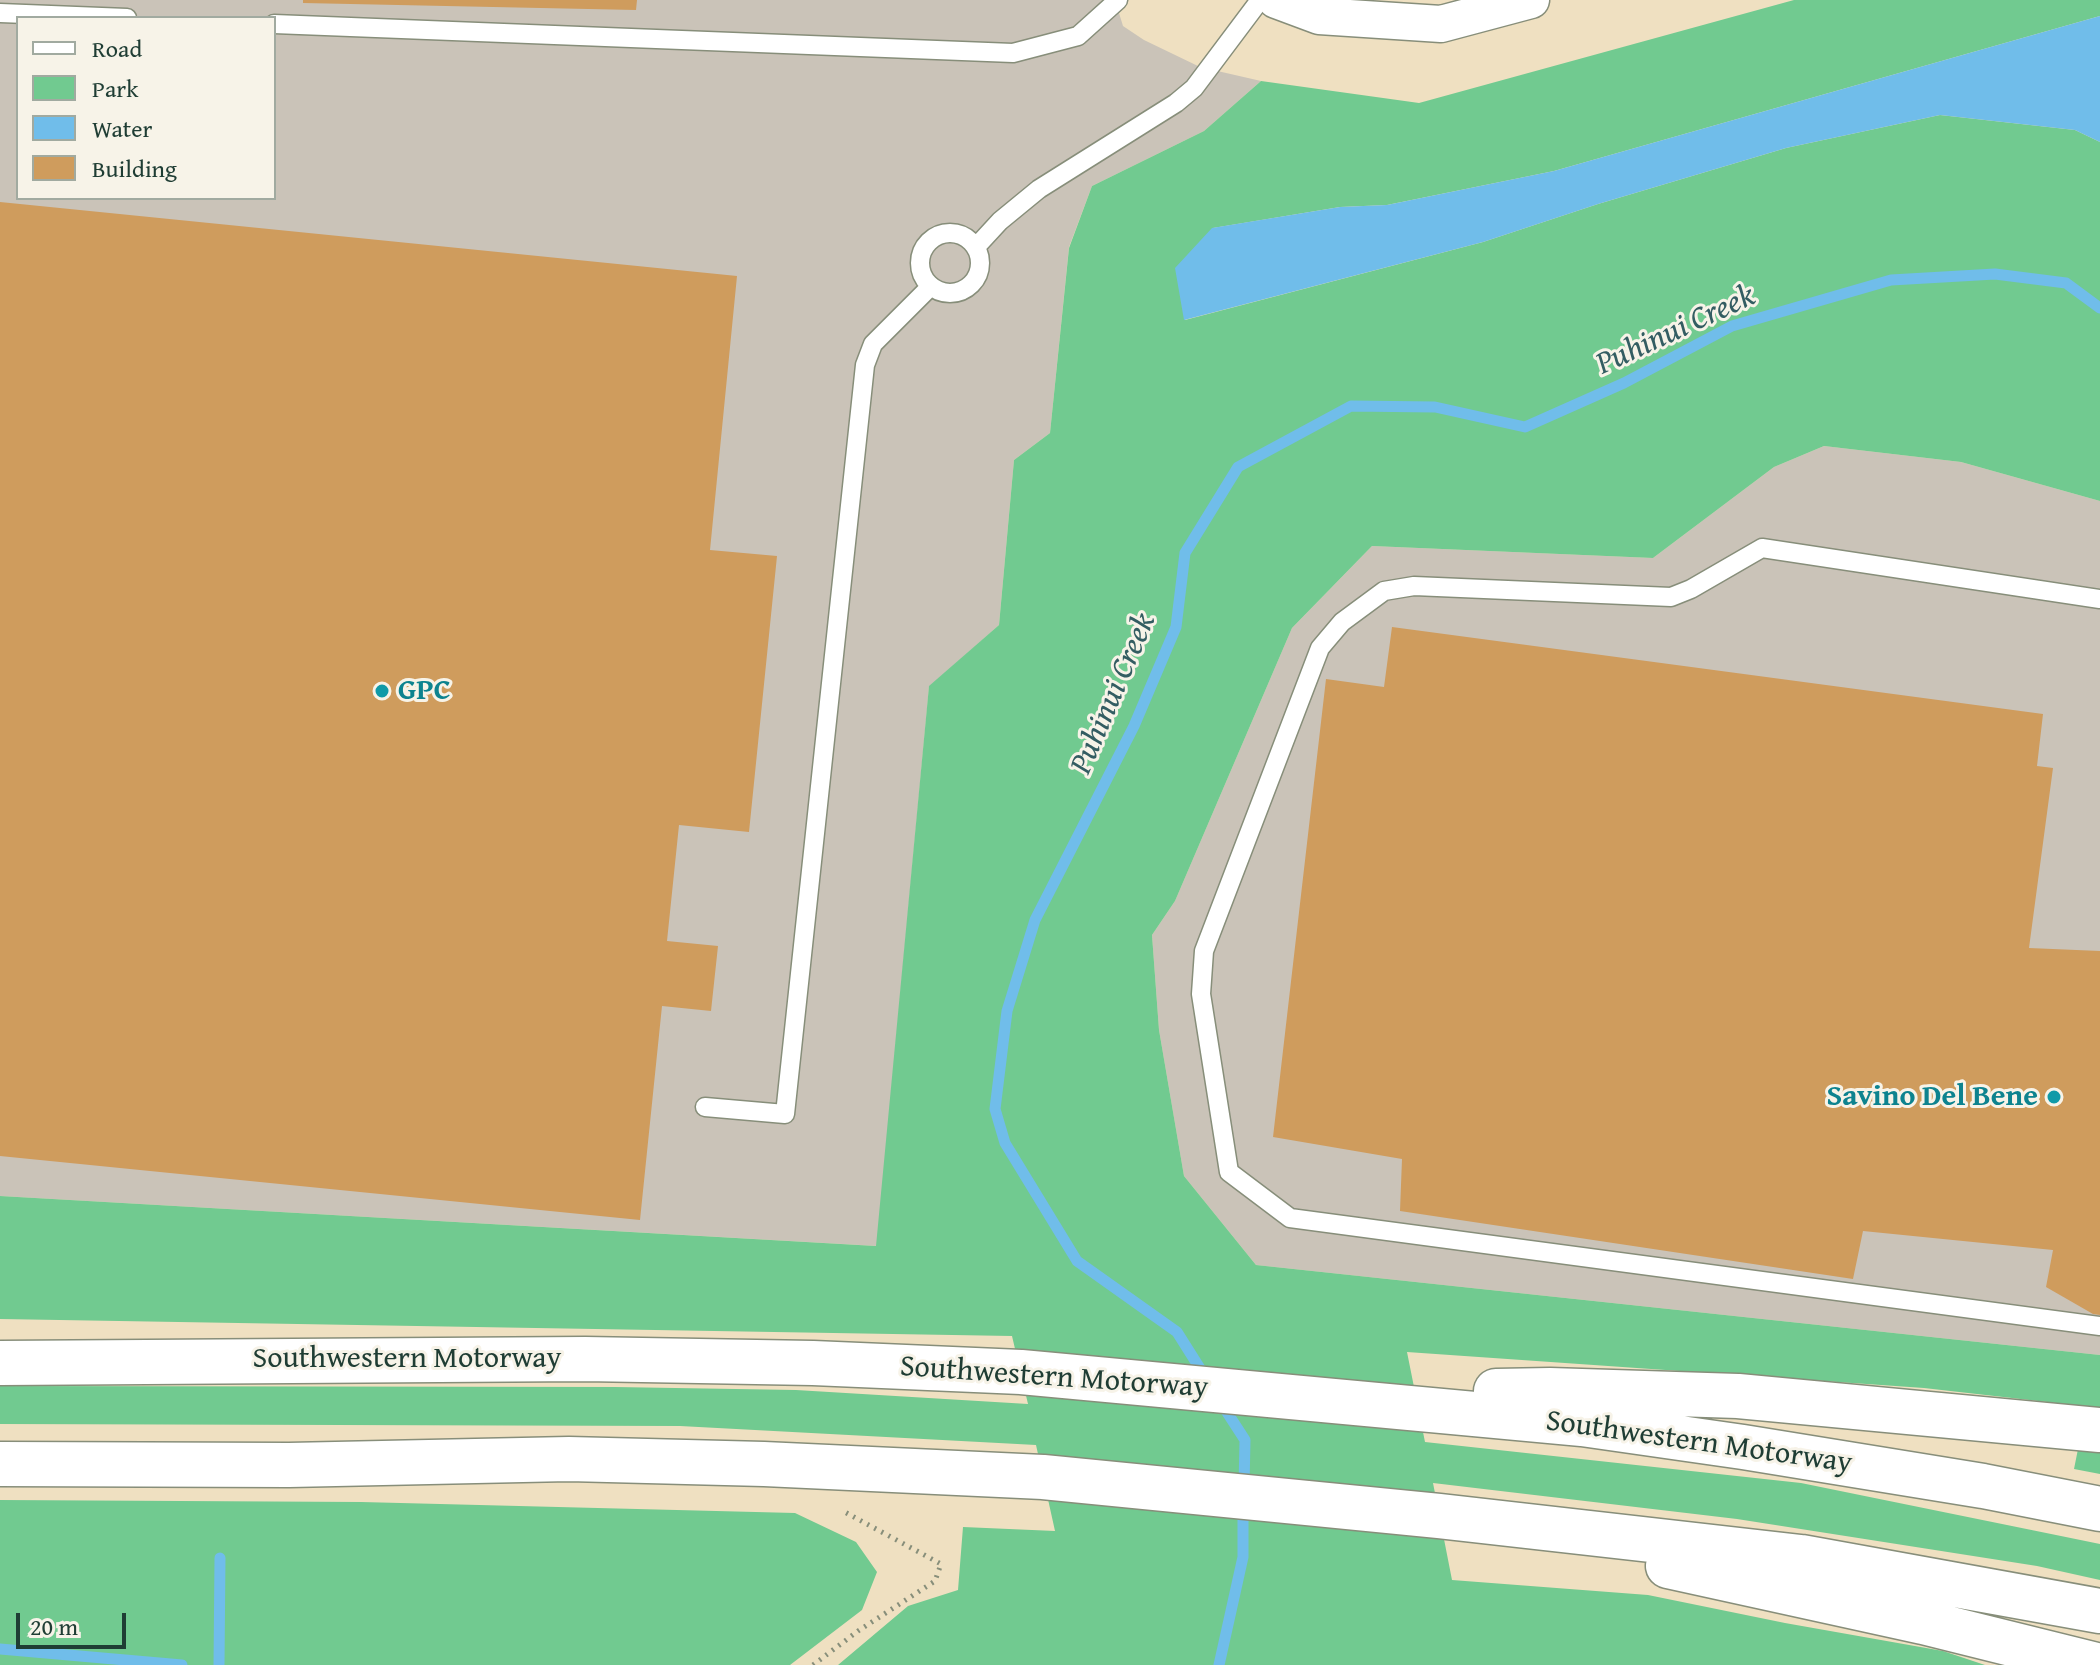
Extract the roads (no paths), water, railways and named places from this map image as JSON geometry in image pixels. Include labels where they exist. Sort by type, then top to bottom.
[{"type":"highway","name":"Southwestern Motorway","points":[[0,1363],[585,1359],[813,1363],[1021,1372],[1337,1399],[1412,1400],[1743,1447],[1983,1486],[2100,1509]]},
{"type":"highway","points":[[1412,1400],[1550,1390],[1738,1396],[2100,1430]]},
{"type":"highway","points":[[0,1464],[289,1465],[569,1459],[764,1464],[1043,1477],[1439,1516],[1801,1557],[2100,1611]]},
{"type":"highway","points":[[1439,1516],[1923,1622],[2096,1665]]},
{"type":"street","points":[[1276,0],[1319,16],[1441,24],[1531,0]]},
{"type":"lane","points":[[276,24],[1013,53],[1078,36],[1118,0]]},
{"type":"lane","points":[[976,247],[1000,221],[1039,189],[1176,103],[1194,88],[1260,0]]},
{"type":"lane","points":[[0,13],[76,16]]},
{"type":"lane","points":[[958,233],[967,237],[976,247],[981,262],[979,272],[968,288],[949,293],[931,286],[921,269],[920,259],[929,241],[938,235],[958,233]]},
{"type":"lane","points":[[705,1107],[785,1114],[865,365],[873,344],[931,286]]},
{"type":"lane","points":[[2100,599],[1762,548],[1691,589],[1671,597],[1414,586],[1384,591],[1342,622],[1320,648],[1204,951],[1201,994],[1229,1172],[1290,1218],[2100,1326]]},
{"type":"water","points":[[2100,16],[2100,142],[2075,130],[1940,115],[1786,148],[1483,242],[1184,320],[1175,268],[1212,228],[1340,207],[1387,205],[1554,171]]},
{"type":"waterway","name":"Puhinui Creek","points":[[1206,1378],[1177,1332],[1077,1261],[1005,1143],[995,1109],[1007,1011],[1035,920],[1134,726],[1176,627],[1185,553],[1238,467],[1351,406],[1435,407],[1525,427],[1624,383],[1732,326],[1891,280],[1995,274],[2066,283],[2100,308]]},
{"type":"waterway","name":"Puhinui Creek","points":[[1221,1403],[1245,1440],[1244,1487]]},
{"type":"waterway","name":"Puhinui Creek","points":[[1219,1665],[1243,1557],[1243,1504]]},
{"type":"waterway","points":[[219,1665],[220,1558]]},
{"type":"waterway","points":[[0,1649],[182,1665]]},
{"type":"place","name":"GPC","points":[[382,691]]},
{"type":"place","name":"Savino Del Bene","points":[[2054,1097]]}]
